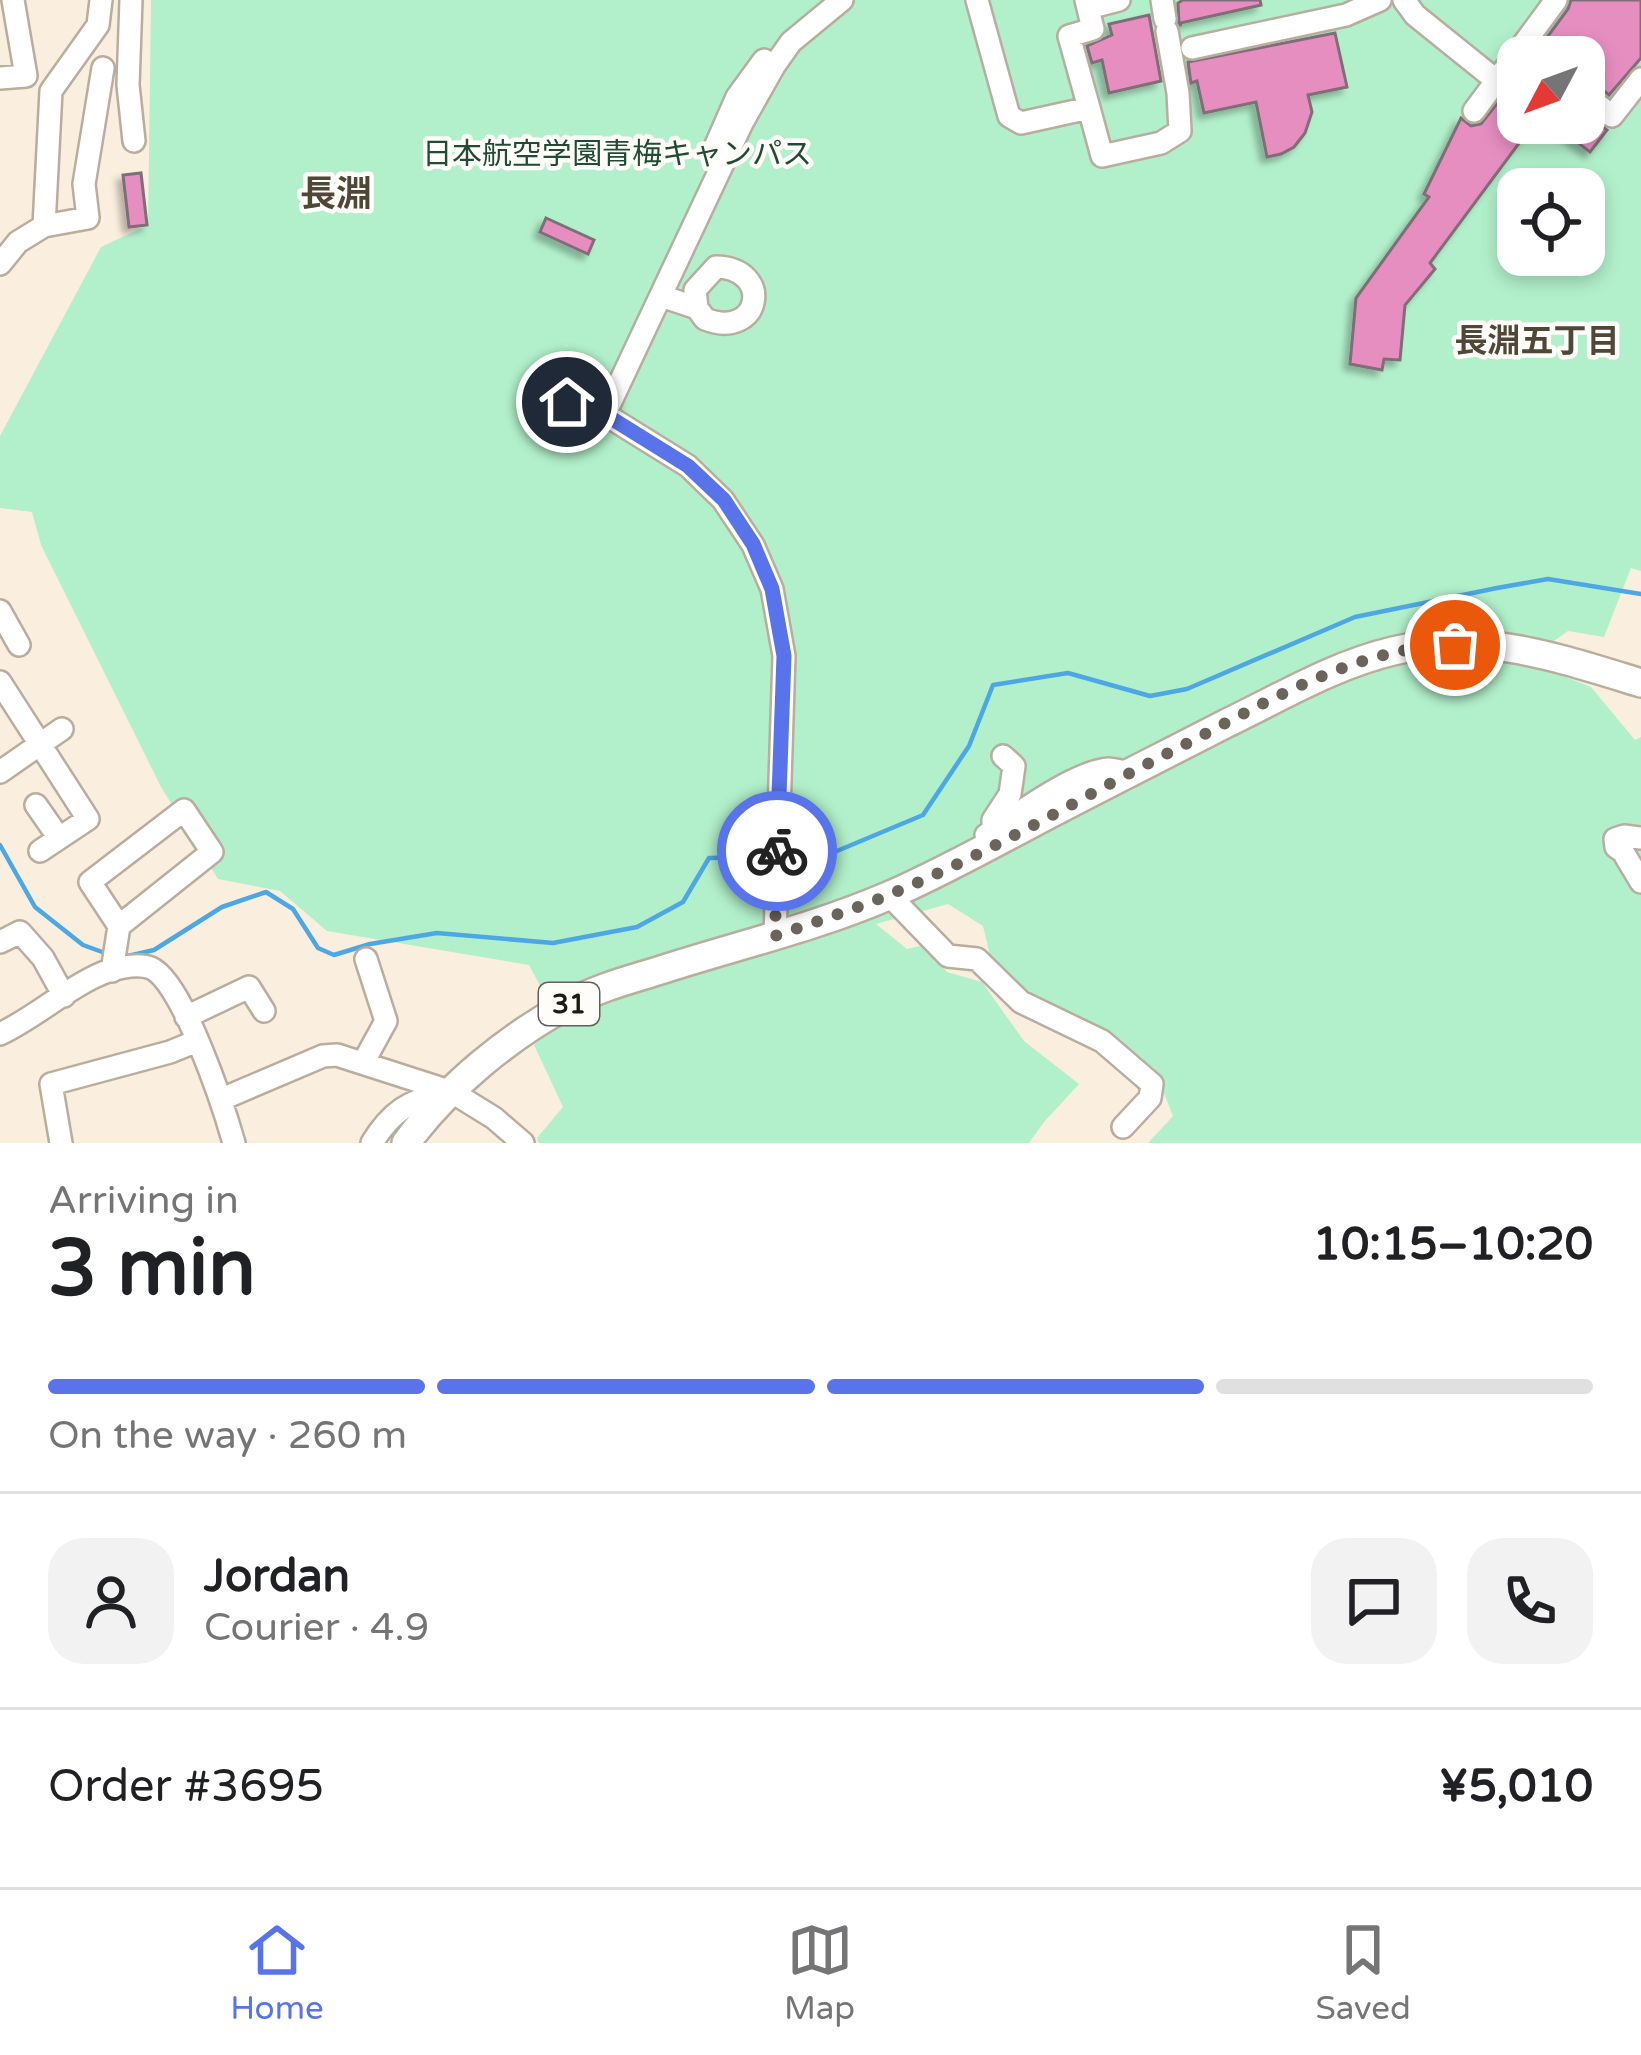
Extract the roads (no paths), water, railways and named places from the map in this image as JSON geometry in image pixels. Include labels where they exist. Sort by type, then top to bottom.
[{"type":"main road","name":"31","points":[[406,1143],[492,1055],[574,1001],[889,895],[1325,675],[1396,650],[1485,644],[1539,652],[1641,683]]},
{"type":"street","points":[[0,78],[26,76],[13,0]]},
{"type":"street","points":[[44,226],[51,92],[98,25],[101,0]]},
{"type":"street","points":[[131,0],[128,85],[134,141]]},
{"type":"street","points":[[703,278],[673,268],[667,257],[737,98],[779,37],[821,0]]},
{"type":"street","points":[[604,416],[742,123],[774,66],[791,42],[842,0]]},
{"type":"street","points":[[977,0],[1009,116],[1021,123],[1089,108]]},
{"type":"street","points":[[1119,0],[1087,4],[1093,29],[1069,36],[1102,156],[1161,142],[1180,131],[1172,34],[1346,15],[1367,3]]},
{"type":"street","points":[[1404,0],[1415,15],[1497,81],[1474,111]]},
{"type":"street","points":[[1530,36],[1556,0]]},
{"type":"street","points":[[0,264],[18,242],[44,226],[88,218],[84,184],[103,68]]},
{"type":"street","points":[[1605,110],[1612,116],[1641,79]]},
{"type":"street","points":[[716,267],[732,267],[747,275],[753,304],[742,320],[730,326],[705,319],[695,290],[703,278],[716,267]]},
{"type":"street","points":[[661,296],[698,308]]},
{"type":"street","points":[[567,402],[604,416],[688,466],[724,500],[753,544],[772,589],[784,656],[775,936]]},
{"type":"street","points":[[0,611],[19,645]]},
{"type":"street","points":[[0,682],[88,819],[40,851]]},
{"type":"street","points":[[0,772],[62,729]]},
{"type":"street","points":[[993,831],[993,820],[1010,794],[1014,766],[1003,756]]},
{"type":"street","points":[[961,860],[965,850],[1078,779],[1110,769],[1129,773]]},
{"type":"street","points":[[36,805],[59,838]]},
{"type":"street","points":[[0,1034],[98,975],[114,952],[212,852],[184,810],[90,882],[114,952],[155,970],[186,1017],[209,1063],[234,1143]]},
{"type":"street","points":[[1641,838],[1615,839],[1641,882]]},
{"type":"street","points":[[889,895],[947,956],[977,959],[1021,1002],[1102,1041],[1152,1084],[1150,1098],[1123,1127]]},
{"type":"street","points":[[0,942],[20,932],[43,958],[64,996]]},
{"type":"street","points":[[363,1063],[386,1021],[366,959]]},
{"type":"street","points":[[186,1017],[249,987],[264,1011]]},
{"type":"street","points":[[62,1143],[51,1084],[197,1041]]},
{"type":"street","points":[[222,1099],[322,1056],[337,1055],[452,1092],[523,1143]]},
{"type":"street","points":[[372,1143],[383,1124],[403,1106],[420,1097],[452,1092]]},
{"type":"waterway","points":[[786,857],[825,856],[923,815],[969,746],[993,685],[1068,673],[1150,696],[1187,689],[1355,617],[1548,579],[1641,594]]},
{"type":"waterway","points":[[0,845],[35,907],[83,945],[105,953]]},
{"type":"waterway","points":[[128,956],[154,950],[222,907],[266,892],[293,909],[318,948],[334,955],[437,933],[553,943],[637,927],[683,902],[709,858],[769,857]]},
{"type":"district","name":"長淵","points":[[336,194]]},
{"type":"district","name":"長淵五丁目","points":[[1537,341]]},
{"type":"park label","name":"日本航空学園青梅キャンパス","points":[[617,154]]}]
